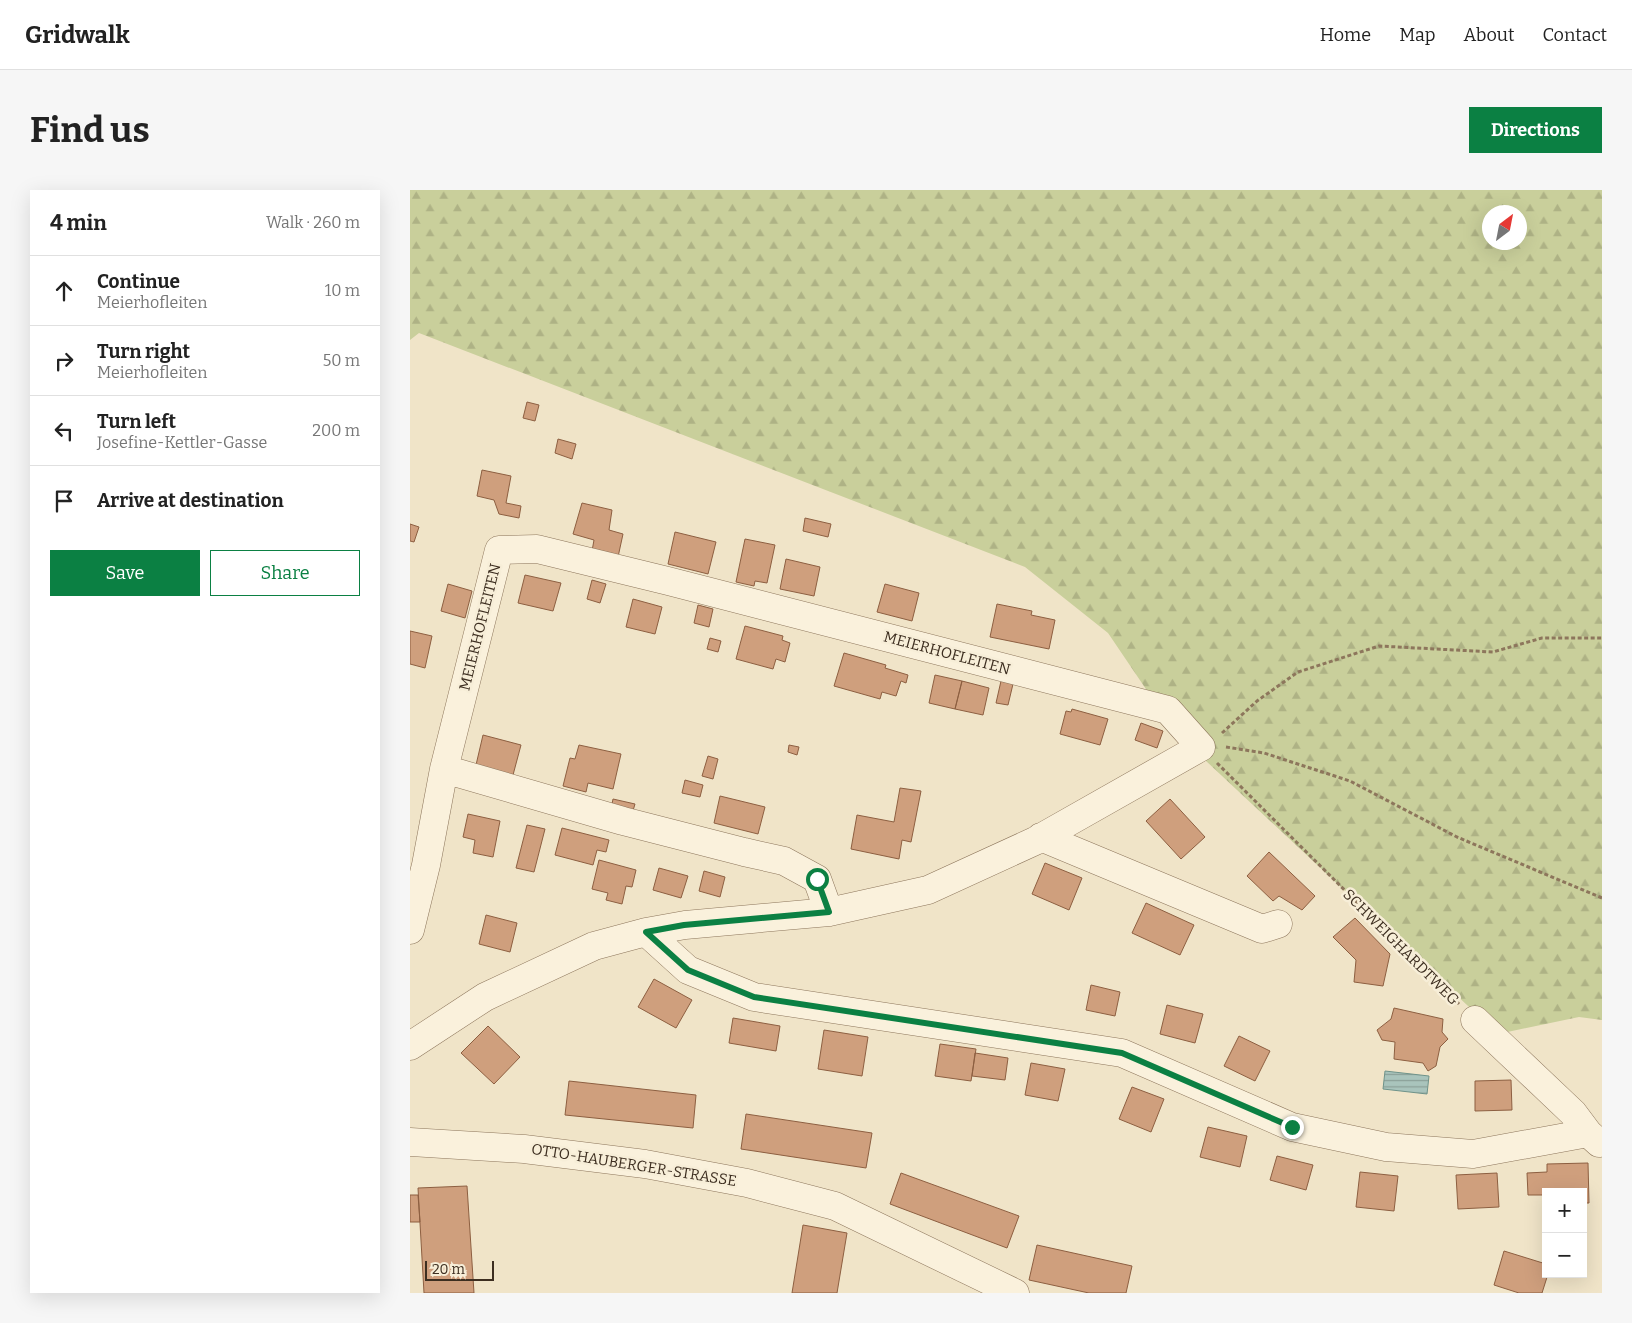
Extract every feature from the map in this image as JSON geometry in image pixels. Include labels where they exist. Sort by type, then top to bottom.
[{"type":"street","name":"MEIERHOFLEITEN","points":[[410,930],[426,865],[444,770],[499,550],[537,549],[697,588],[1168,710],[1201,747]]},
{"type":"street","points":[[410,1046],[485,997],[594,946],[646,932],[684,925],[829,912],[928,890],[1041,837],[1201,747]]},
{"type":"street","points":[[444,770],[624,821],[784,861],[817,879],[829,912]]},
{"type":"street","points":[[1041,837],[1262,929],[1278,924]]},
{"type":"street","points":[[646,932],[688,970],[754,997],[1122,1053],[1292,1127],[1386,1147],[1473,1154],[1595,1139]]},
{"type":"street","points":[[1475,1020],[1573,1113],[1595,1139]]},
{"type":"street","name":"OTTO-HAUBERGER-STRASSE","points":[[410,1142],[524,1148],[645,1164],[747,1183],[835,1206],[1014,1293]]},
{"type":"path","points":[[1201,747],[1218,736],[1257,701],[1298,672],[1379,646],[1493,652],[1542,638],[1602,638]]},
{"type":"path","points":[[1201,747],[1232,748],[1264,753],[1350,781],[1457,837],[1602,898]]},
{"type":"path","name":"SCHWEIGHARDTWEG","points":[[1201,747],[1475,1020]]},
{"type":"green space","points":[[410,190],[1602,190],[1602,1020],[1579,1017],[1498,1034],[1175,732],[1108,633],[1025,567],[419,333],[410,340]]},
{"type":"water","points":[[1385,1071],[1429,1076],[1427,1094],[1383,1089]]},
{"type":"building","points":[[527,402],[539,405],[535,421],[523,418]]},
{"type":"building","points":[[558,439],[576,444],[572,459],[555,453]]},
{"type":"building","points":[[482,470],[511,476],[506,503],[521,506],[519,518],[499,514],[494,500],[477,496]]},
{"type":"building","points":[[582,503],[612,510],[609,530],[623,534],[618,557],[592,551],[594,540],[573,534]]},
{"type":"building","points":[[805,518],[831,524],[828,537],[803,531]]},
{"type":"building","points":[[410,524],[419,527],[414,542],[410,541]]},
{"type":"building","points":[[675,532],[716,542],[708,574],[668,564]]},
{"type":"building","points":[[745,539],[775,545],[767,583],[755,581],[754,586],[736,582]]},
{"type":"building","points":[[786,559],[820,567],[814,596],[780,589]]},
{"type":"building","points":[[525,575],[561,583],[553,611],[518,603]]},
{"type":"building","points":[[592,580],[606,584],[600,603],[587,599]]},
{"type":"building","points":[[448,584],[472,591],[465,618],[441,611]]},
{"type":"building","points":[[885,584],[919,593],[912,621],[877,612]]},
{"type":"building","points":[[633,599],[662,607],[655,634],[626,627]]},
{"type":"building","points":[[997,604],[1032,611],[1031,615],[1055,620],[1049,649],[990,637]]},
{"type":"building","points":[[698,605],[713,609],[709,627],[694,623]]},
{"type":"building","points":[[745,626],[783,636],[782,640],[790,643],[785,662],[776,659],[773,669],[736,659]]},
{"type":"building","points":[[410,631],[432,636],[425,668],[410,664]]},
{"type":"building","points":[[710,638],[721,641],[718,652],[707,649]]},
{"type":"building","points":[[844,653],[886,665],[885,668],[908,675],[906,683],[901,681],[896,696],[882,692],[880,699],[834,686]]},
{"type":"building","points":[[935,675],[962,681],[955,709],[929,703]]},
{"type":"building","points":[[962,681],[989,688],[983,715],[955,709]]},
{"type":"building","points":[[1001,681],[1013,684],[1008,705],[996,703]]},
{"type":"building","points":[[1072,709],[1108,719],[1100,745],[1060,734],[1066,711],[1071,712]]},
{"type":"building","points":[[1141,723],[1163,731],[1157,748],[1135,740]]},
{"type":"building","points":[[483,735],[521,745],[513,775],[476,765]]},
{"type":"building","points":[[579,745],[621,754],[613,789],[588,783],[586,792],[563,786],[570,758],[575,759]]},
{"type":"building","points":[[789,745],[799,747],[797,755],[788,752]]},
{"type":"building","points":[[708,756],[718,759],[713,779],[702,776]]},
{"type":"building","points":[[685,780],[703,785],[700,797],[682,793]]},
{"type":"building","points":[[900,788],[921,791],[911,842],[902,840],[899,859],[851,849],[857,815],[894,822]]},
{"type":"building","points":[[720,796],[765,807],[758,834],[714,823]]},
{"type":"building","points":[[613,799],[635,804],[632,814],[611,809]]},
{"type":"building","points":[[1170,799],[1205,837],[1181,859],[1146,821]]},
{"type":"building","points":[[468,814],[500,821],[493,857],[473,853],[475,840],[463,837]]},
{"type":"building","points":[[527,825],[545,829],[534,872],[516,868]]},
{"type":"building","points":[[562,828],[609,840],[606,852],[597,850],[593,865],[555,855]]},
{"type":"building","points":[[1269,852],[1315,896],[1302,910],[1279,896],[1273,901],[1247,876]]},
{"type":"building","points":[[599,860],[636,870],[632,887],[626,886],[622,904],[606,900],[608,893],[592,889]]},
{"type":"building","points":[[1045,863],[1082,878],[1069,910],[1032,894]]},
{"type":"building","points":[[659,868],[688,876],[681,898],[653,890]]},
{"type":"building","points":[[704,871],[725,877],[720,897],[699,891]]},
{"type":"building","points":[[1146,903],[1194,925],[1180,955],[1132,933]]},
{"type":"building","points":[[486,915],[517,923],[510,952],[479,944]]},
{"type":"building","points":[[1355,918],[1390,954],[1383,986],[1354,982],[1356,960],[1333,937]]},
{"type":"building","points":[[654,979],[692,1000],[676,1028],[638,1007]]},
{"type":"building","points":[[1091,985],[1120,992],[1115,1016],[1086,1010]]},
{"type":"building","points":[[1167,1005],[1203,1014],[1195,1043],[1160,1034]]},
{"type":"building","points":[[1394,1008],[1443,1019],[1442,1032],[1448,1039],[1440,1047],[1436,1066],[1428,1071],[1423,1063],[1394,1059],[1395,1042],[1382,1040],[1377,1030],[1391,1019]]},
{"type":"building","points":[[733,1018],[780,1026],[776,1051],[729,1043]]},
{"type":"building","points":[[488,1026],[520,1057],[494,1084],[461,1053]]},
{"type":"building","points":[[824,1030],[868,1037],[862,1076],[818,1069]]},
{"type":"building","points":[[1239,1036],[1270,1051],[1255,1081],[1224,1066]]},
{"type":"building","points":[[940,1044],[976,1049],[971,1081],[935,1076]]},
{"type":"building","points":[[975,1053],[1008,1058],[1005,1080],[972,1076]]},
{"type":"building","points":[[1031,1063],[1065,1069],[1058,1101],[1025,1095]]},
{"type":"building","points":[[1511,1080],[1512,1110],[1475,1111],[1475,1081]]},
{"type":"building","points":[[569,1081],[696,1095],[693,1128],[565,1115]]},
{"type":"building","points":[[1132,1087],[1164,1099],[1151,1132],[1119,1119]]},
{"type":"building","points":[[746,1114],[872,1133],[866,1168],[741,1149]]},
{"type":"building","points":[[1208,1127],[1247,1136],[1240,1167],[1200,1157]]},
{"type":"building","points":[[1277,1156],[1313,1165],[1306,1190],[1270,1180]]},
{"type":"building","points":[[1588,1163],[1589,1203],[1587,1203],[1587,1188],[1542,1188],[1542,1195],[1528,1195],[1527,1173],[1547,1172],[1547,1164]]},
{"type":"building","points":[[1360,1172],[1398,1176],[1394,1211],[1356,1207]]},
{"type":"building","points":[[901,1173],[1019,1216],[1007,1248],[890,1204]]},
{"type":"building","points":[[1497,1173],[1499,1207],[1458,1209],[1456,1175]]},
{"type":"building","points":[[467,1186],[474,1293],[424,1293],[418,1188]]},
{"type":"building","points":[[410,1195],[418,1195],[420,1222],[410,1222]]},
{"type":"building","points":[[803,1225],[847,1233],[837,1293],[792,1293]]},
{"type":"building","points":[[1037,1245],[1132,1266],[1126,1293],[1089,1293],[1029,1280]]},
{"type":"building","points":[[1504,1251],[1542,1263],[1542,1278],[1547,1278],[1542,1293],[1519,1293],[1494,1285]]},
{"type":"route","points":[[817,879],[829,912],[684,925],[646,932],[688,970],[754,997],[1122,1053],[1292,1127]]}]
